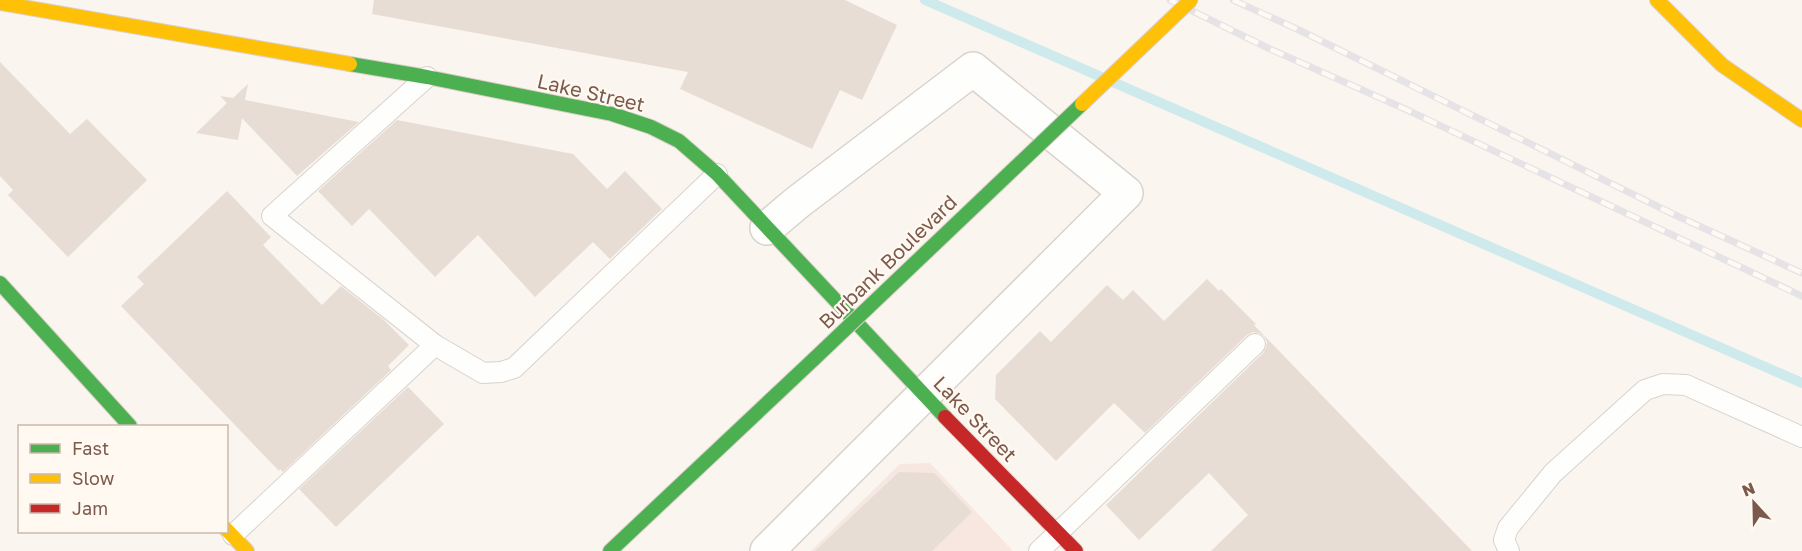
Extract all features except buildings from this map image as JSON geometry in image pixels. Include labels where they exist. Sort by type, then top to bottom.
[{"type":"street","name":"Burbank Boulevard","points":[[610,551],[1191,0]]},
{"type":"street","points":[[1657,0],[1722,65],[1802,120]]},
{"type":"street","name":"Lake Street","points":[[0,3],[427,78],[612,114],[651,127],[679,141],[717,174],[924,395],[1076,551]]},
{"type":"street","points":[[767,228],[973,69],[1126,193],[767,551]]},
{"type":"street","points":[[0,283],[129,425]]},
{"type":"street","points":[[230,532],[247,551]]},
{"type":"lane","points":[[427,78],[272,216],[435,345],[483,373],[501,372],[514,368],[717,174]]},
{"type":"lane","points":[[1039,551],[1255,344]]},
{"type":"lane","points":[[230,532],[435,345]]},
{"type":"lane","points":[[1509,551],[1504,540],[1508,528],[1553,473],[1645,390],[1663,384],[1686,385],[1802,436]]},
{"type":"shaded area","points":[[930,463],[1011,551],[811,551],[900,464]]},
{"type":"waterway","points":[[925,0],[1802,383]]},
{"type":"railway","points":[[1170,0],[1270,49],[1405,109],[1802,296]]},
{"type":"railway","points":[[1233,0],[1299,30],[1675,215],[1802,273]]},
{"type":"traffic: fast","points":[[350,64],[612,114],[651,127],[679,141],[717,174],[945,417]]},
{"type":"traffic: fast","points":[[814,359],[1082,104]]},
{"type":"traffic: fast","points":[[0,283],[129,425]]},
{"type":"traffic: fast","points":[[610,551],[814,359]]},
{"type":"traffic: slow","points":[[1082,104],[1191,0]]},
{"type":"traffic: slow","points":[[1657,0],[1722,65],[1802,120]]},
{"type":"traffic: slow","points":[[0,3],[350,64]]},
{"type":"traffic: slow","points":[[228,531],[247,551]]},
{"type":"traffic: jam","points":[[945,417],[1076,551]]}]
